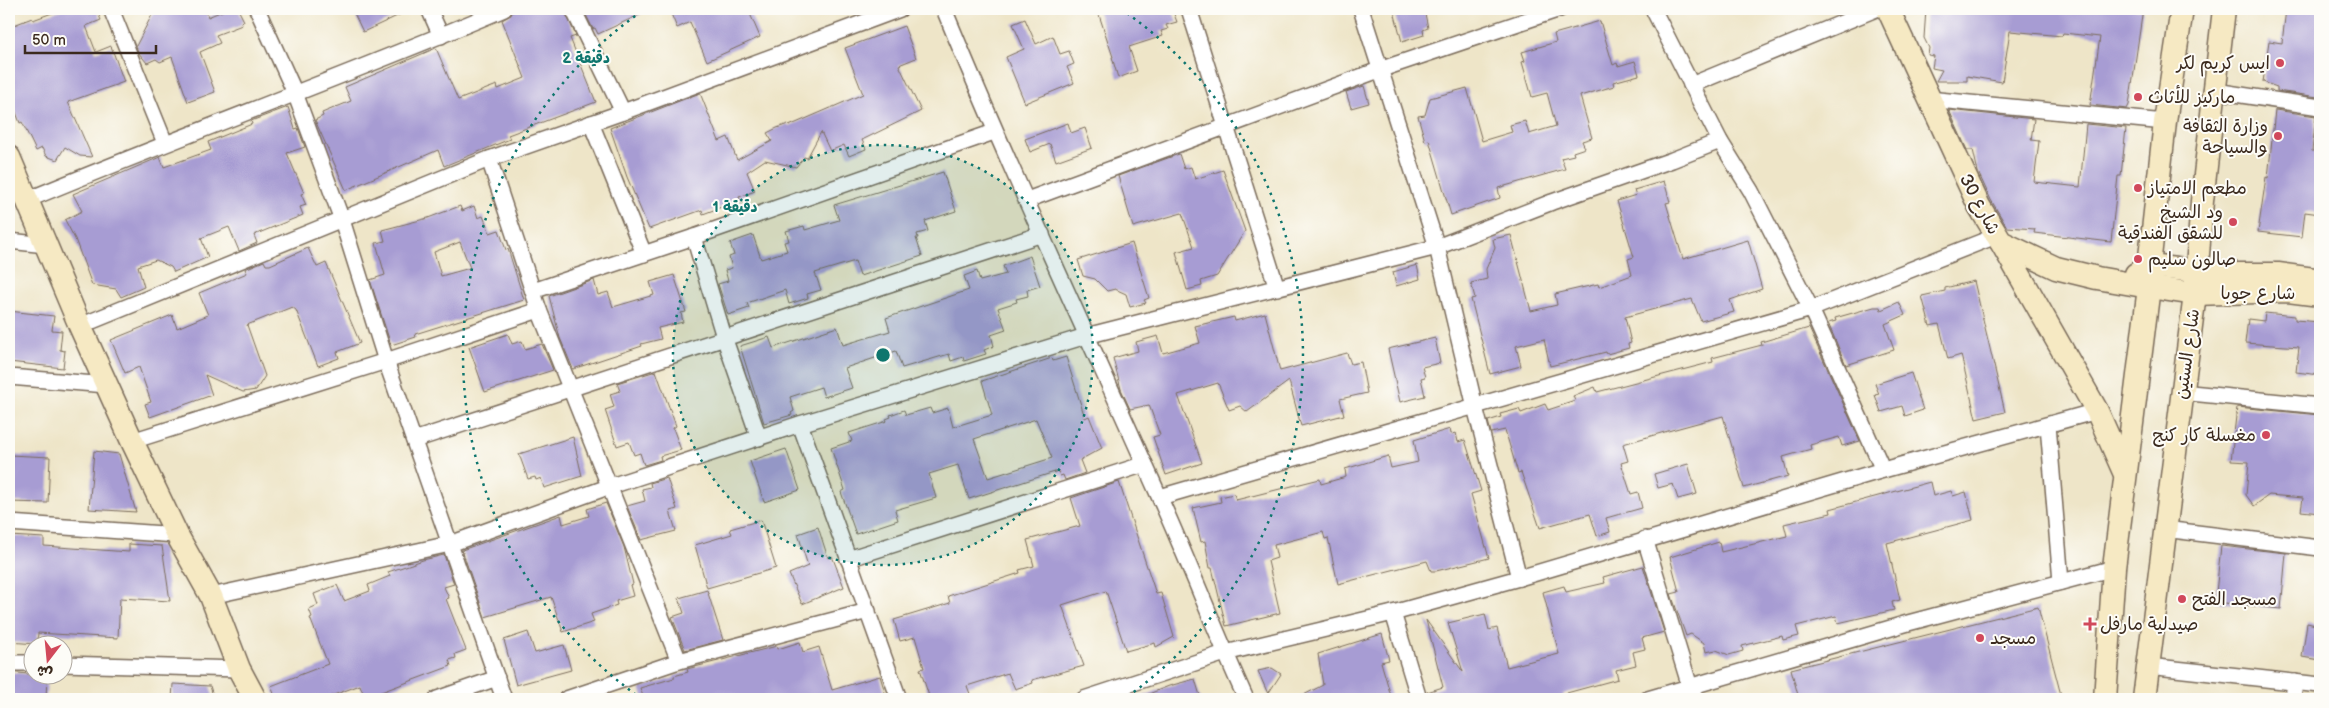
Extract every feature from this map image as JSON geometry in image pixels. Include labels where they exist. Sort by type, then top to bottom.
[{"type":"main road","name":"شارع 30","points":[[1888,9],[1978,206],[1998,239],[2056,268],[2123,283],[2149,277]]},
{"type":"main road","points":[[2105,699],[2114,568],[2149,277],[2165,122],[2182,9]]},
{"type":"main road","name":"شارع الستين","points":[[2144,699],[2164,529],[2171,492],[2181,392],[2195,294],[2224,9]]},
{"type":"main road","points":[[9,157],[80,326],[177,535],[211,596],[239,669],[254,699]]},
{"type":"main road","points":[[1998,239],[2097,411],[2125,474]]},
{"type":"main road","name":"شارع جوبا","points":[[2149,277],[2197,272],[2278,274],[2320,280]]},
{"type":"main road","points":[[2149,277],[2195,294]]},
{"type":"main road","name":"شارع جوبا","points":[[2195,294],[2288,291],[2320,295]]},
{"type":"street","points":[[111,9],[165,143]]},
{"type":"street","points":[[257,9],[295,93],[342,220],[386,361],[504,699]]},
{"type":"street","points":[[429,9],[441,36]]},
{"type":"street","points":[[27,200],[165,143],[441,36],[504,9]]},
{"type":"street","points":[[573,9],[623,112]]},
{"type":"street","points":[[80,326],[489,159],[623,112],[900,9]]},
{"type":"street","points":[[944,9],[994,132],[1028,200],[1086,336],[1160,497],[1224,653],[1246,699]]},
{"type":"street","points":[[1189,9],[1277,288]]},
{"type":"street","points":[[1361,9],[1437,247],[1475,407],[1519,578]]},
{"type":"street","points":[[1028,200],[1379,70],[1560,9]]},
{"type":"street","points":[[1653,9],[1720,141],[1751,191],[1811,309],[1883,470]]},
{"type":"street","points":[[1691,85],[1876,9]]},
{"type":"street","points":[[2215,91],[2320,107]]},
{"type":"street","points":[[1928,99],[2165,122]]},
{"type":"street","points":[[591,123],[644,254]]},
{"type":"street","points":[[533,291],[994,132]]},
{"type":"street","points":[[211,596],[450,544],[608,487],[800,424],[1086,336],[1437,247],[1552,202],[1720,141]]},
{"type":"street","points":[[489,159],[539,310],[679,662]]},
{"type":"street","points":[[414,440],[1042,234]]},
{"type":"street","points":[[694,237],[724,337],[759,438]]},
{"type":"street","points":[[1160,497],[1811,309],[1998,239]]},
{"type":"street","points":[[9,241],[46,245]]},
{"type":"street","points":[[132,441],[386,361],[539,310]]},
{"type":"street","points":[[9,377],[107,385]]},
{"type":"street","points":[[2181,392],[2320,406]]},
{"type":"street","points":[[1084,699],[1224,653],[1393,613],[1519,578],[1883,470],[2097,411]]},
{"type":"street","points":[[800,424],[900,699]]},
{"type":"street","points":[[2048,424],[2061,582]]},
{"type":"street","points":[[848,559],[1145,464]]},
{"type":"street","points":[[9,523],[177,535]]},
{"type":"street","points":[[2164,529],[2320,548]]},
{"type":"street","points":[[1646,539],[1693,693]]},
{"type":"street","points":[[1648,699],[1693,693],[1908,623],[2114,568]]},
{"type":"street","points":[[566,699],[679,662],[868,611]]},
{"type":"street","points":[[1393,613],[1419,699]]},
{"type":"street","points":[[9,663],[22,663]]},
{"type":"street","points":[[72,664],[239,669]]},
{"type":"street","points":[[2148,666],[2320,685]]},
{"type":"street","points":[[437,699],[497,678]]},
{"type":"street","points":[[2293,699],[2295,682]]},
{"type":"building","points":[[63,9],[96,9],[101,20],[86,26],[96,52],[111,46],[124,82],[68,102],[92,157],[80,156],[65,147],[57,160],[46,156],[42,148],[36,151],[22,122],[20,123],[9,94],[9,27]]},
{"type":"building","points":[[155,9],[205,9],[208,17],[227,9],[238,9],[244,21],[241,22],[242,25],[216,35],[220,43],[200,52],[215,92],[188,102],[172,57],[160,62],[156,59],[147,63],[138,52],[136,46]]},
{"type":"building","points":[[352,9],[412,9],[363,32]]},
{"type":"building","points":[[513,9],[564,9],[576,36],[570,38],[596,102],[508,135],[510,139],[444,166],[438,150],[346,190],[315,120],[323,116],[322,113],[351,101],[345,87],[436,48],[458,100],[497,85],[498,89],[525,78],[502,20],[511,15]]},
{"type":"building","points":[[583,9],[652,9],[598,34],[595,28],[593,29]]},
{"type":"building","points":[[669,9],[748,9],[760,37],[707,61],[690,22],[677,28]]},
{"type":"building","points":[[1097,9],[1172,9],[1177,22],[1166,25],[1168,29],[1161,31],[1163,36],[1129,47],[1137,71],[1118,78]]},
{"type":"building","points":[[1424,9],[1428,28],[1423,30],[1424,35],[1402,42],[1394,11]]},
{"type":"building","points":[[1926,9],[2143,9],[2129,105],[2127,109],[2090,105],[2100,37],[2063,33],[2062,36],[2010,31],[2002,82],[1967,76],[1967,81],[1936,81],[1942,70],[1932,68],[1934,56],[1928,55],[1929,48],[1924,38]]},
{"type":"building","points":[[2286,9],[2320,9],[2320,93],[2318,92],[2318,97],[2277,91],[2277,87],[2263,82],[2269,41],[2282,43]]},
{"type":"building","points":[[1025,19],[1036,44],[1053,36],[1060,54],[1069,51],[1074,64],[1067,67],[1074,83],[1025,103],[1006,57],[1024,49],[1013,24]]},
{"type":"building","points":[[1600,21],[1613,65],[1617,63],[1618,66],[1635,61],[1639,75],[1613,82],[1614,86],[1580,96],[1592,138],[1582,141],[1585,148],[1573,152],[1574,155],[1561,158],[1565,169],[1498,188],[1500,198],[1451,215],[1429,140],[1425,141],[1418,116],[1425,115],[1430,98],[1467,88],[1482,141],[1512,132],[1510,125],[1525,121],[1529,134],[1556,126],[1547,93],[1532,97],[1522,62],[1525,61],[1522,52],[1556,42],[1554,34]]},
{"type":"building","points":[[904,26],[916,58],[899,65],[921,111],[862,140],[866,149],[849,156],[844,145],[830,151],[821,132],[807,158],[804,157],[796,167],[765,160],[747,172],[755,191],[739,197],[740,200],[703,214],[702,210],[649,229],[627,177],[610,128],[700,93],[719,141],[728,137],[737,160],[772,141],[767,133],[788,124],[789,126],[863,94],[845,48]]},
{"type":"building","points":[[1364,86],[1369,103],[1351,108],[1346,92]]},
{"type":"building","points":[[288,107],[295,129],[298,128],[305,147],[287,153],[304,193],[301,194],[306,205],[300,207],[303,215],[254,235],[257,243],[239,251],[229,227],[201,238],[208,257],[174,272],[171,267],[156,260],[138,266],[144,287],[121,297],[116,289],[92,285],[75,239],[65,220],[82,211],[73,194],[160,157],[164,167],[211,150],[208,142],[252,124],[251,121]]},
{"type":"building","points":[[1949,110],[2034,119],[2031,140],[2039,141],[2034,182],[2080,187],[2086,124],[2126,128],[2121,176],[2118,176],[2111,242],[2034,233],[2035,229],[2007,227],[1991,200],[1978,172],[1973,150],[1967,150]]},
{"type":"building","points":[[2275,110],[2316,116],[2312,151],[2320,151],[2320,214],[2305,212],[2302,237],[2258,232],[2266,177],[2268,178]]},
{"type":"building","points":[[1068,123],[1071,133],[1085,128],[1092,148],[1056,161],[1050,144],[1030,152],[1025,139]]},
{"type":"building","points":[[1179,154],[1184,169],[1191,167],[1195,179],[1223,170],[1245,231],[1217,276],[1201,281],[1202,286],[1187,290],[1176,252],[1194,247],[1182,213],[1133,227],[1118,176]]},
{"type":"building","points":[[943,172],[956,211],[925,221],[928,231],[917,234],[918,238],[916,238],[922,256],[860,276],[855,261],[815,273],[821,290],[807,294],[808,298],[789,304],[785,290],[747,303],[749,308],[728,315],[718,284],[728,281],[725,270],[732,268],[729,257],[734,255],[730,243],[753,235],[761,259],[787,251],[784,242],[789,241],[786,231],[804,226],[805,230],[839,220],[834,205]]},
{"type":"building","points":[[1664,181],[1670,202],[1666,203],[1683,259],[1748,240],[1762,289],[1730,300],[1734,312],[1701,321],[1692,299],[1625,317],[1631,343],[1628,344],[1629,348],[1607,354],[1606,352],[1550,366],[1544,339],[1516,346],[1521,366],[1490,374],[1471,299],[1475,298],[1471,283],[1487,279],[1486,269],[1495,248],[1493,239],[1511,235],[1531,311],[1557,305],[1555,294],[1598,284],[1599,287],[1632,275],[1628,259],[1634,257],[1617,201],[1636,195],[1634,190]]},
{"type":"building","points":[[460,206],[462,211],[474,206],[478,218],[483,216],[490,233],[499,230],[506,250],[508,249],[524,300],[415,334],[416,337],[391,345],[370,280],[385,275],[376,243],[385,241],[382,230],[428,218]],"holes":[[[460,242],[470,268],[441,276],[434,252]]]},
{"type":"building","points":[[1132,243],[1149,298],[1144,300],[1146,303],[1130,307],[1126,294],[1115,289],[1107,291],[1095,279],[1083,276],[1078,260]]},
{"type":"building","points":[[308,248],[317,267],[326,263],[360,343],[337,352],[339,358],[318,366],[296,310],[292,307],[247,325],[265,376],[256,390],[243,392],[205,375],[212,395],[150,417],[145,404],[151,402],[139,367],[125,373],[111,340],[172,315],[177,328],[208,315],[199,293],[247,273],[245,269],[264,261],[266,265],[270,265]]},
{"type":"building","points":[[1030,256],[1040,286],[1027,290],[1028,296],[1016,299],[1017,302],[998,308],[1006,330],[991,335],[994,346],[984,350],[986,354],[964,361],[963,357],[951,361],[949,354],[902,368],[896,351],[845,368],[852,388],[824,397],[821,387],[790,397],[794,411],[791,413],[792,415],[764,423],[740,346],[769,337],[773,348],[837,327],[843,345],[890,331],[886,318],[969,290],[964,276],[977,271],[980,281],[1006,274],[1003,266]]},
{"type":"building","points":[[1417,265],[1420,279],[1396,286],[1393,272]]},
{"type":"building","points":[[674,275],[686,312],[681,313],[683,322],[658,328],[661,339],[641,344],[642,346],[573,369],[560,338],[549,296],[594,280],[598,295],[608,292],[613,307],[654,295],[650,282]]},
{"type":"building","points":[[1974,281],[2005,412],[1976,419],[1961,355],[1948,359],[1939,324],[1930,326],[1922,296],[1945,291],[1945,288]]},
{"type":"building","points":[[1899,302],[1905,315],[1885,324],[1894,350],[1846,365],[1828,323],[1836,321],[1835,318],[1874,307],[1880,307],[1881,310]]},
{"type":"building","points":[[9,311],[54,316],[52,330],[62,331],[60,350],[65,351],[63,368],[9,362]]},
{"type":"building","points":[[1265,313],[1280,371],[1347,353],[1351,364],[1361,362],[1367,393],[1340,399],[1344,415],[1301,426],[1289,381],[1247,412],[1240,406],[1229,410],[1218,383],[1178,395],[1202,463],[1166,475],[1153,437],[1160,435],[1149,405],[1130,409],[1121,389],[1113,358],[1138,351],[1136,342],[1158,336],[1163,353],[1200,343],[1195,326],[1234,317],[1235,321]]},
{"type":"building","points":[[2265,313],[2295,316],[2295,320],[2320,322],[2320,375],[2296,372],[2299,347],[2245,343],[2248,319],[2264,321]]},
{"type":"building","points":[[1809,328],[1860,441],[1842,446],[1839,437],[1810,445],[1811,449],[1783,457],[1788,476],[1744,488],[1723,416],[1623,444],[1628,461],[1621,463],[1631,494],[1638,492],[1642,508],[1606,518],[1610,532],[1597,536],[1590,514],[1540,528],[1521,472],[1518,473],[1505,430],[1491,433],[1488,421],[1501,417],[1500,414],[1519,409],[1521,413],[1545,404],[1548,410],[1575,401],[1573,396],[1595,387],[1597,392],[1713,362],[1712,358],[1762,345],[1761,342]]},
{"type":"building","points":[[508,334],[512,344],[522,341],[525,349],[542,344],[553,370],[485,392],[469,347]]},
{"type":"building","points":[[1435,338],[1440,363],[1422,367],[1425,377],[1421,378],[1425,396],[1400,402],[1388,349]]},
{"type":"building","points":[[1066,357],[1085,418],[1089,416],[1102,448],[1080,460],[1085,473],[1065,480],[1058,471],[969,499],[958,465],[929,474],[936,498],[895,510],[898,520],[856,534],[841,492],[845,490],[831,448],[852,441],[849,433],[887,421],[886,419],[891,417],[890,415],[904,410],[906,415],[930,408],[932,413],[948,408],[953,427],[992,415],[982,381],[1052,358],[1053,361]],"holes":[[[1036,419],[1052,458],[988,478],[974,439]]]},
{"type":"building","points":[[656,371],[676,426],[673,428],[681,450],[660,456],[661,460],[644,465],[640,453],[634,455],[629,442],[617,446],[605,410],[614,407],[610,394],[620,391],[617,383]]},
{"type":"building","points":[[1911,373],[1923,410],[1905,416],[1902,406],[1881,412],[1875,395],[1879,394],[1875,384]]},
{"type":"building","points":[[2237,407],[2320,415],[2320,513],[2301,511],[2303,498],[2269,495],[2254,506],[2246,495],[2249,462],[2231,461]]},
{"type":"building","points":[[1450,429],[1451,434],[1456,433],[1458,442],[1465,440],[1481,491],[1471,494],[1489,558],[1436,571],[1431,571],[1427,561],[1338,584],[1328,538],[1325,539],[1323,532],[1274,545],[1277,558],[1268,561],[1280,613],[1226,626],[1212,568],[1210,568],[1205,541],[1201,542],[1193,508],[1221,502],[1220,497],[1234,494],[1236,500],[1320,479],[1321,484],[1346,477],[1345,469],[1388,456],[1391,468],[1418,462],[1414,440]]},
{"type":"building","points":[[573,437],[582,476],[544,488],[541,478],[536,480],[535,477],[528,479],[519,454]]},
{"type":"building","points":[[786,449],[800,490],[764,502],[750,461]]},
{"type":"building","points":[[94,451],[119,454],[136,512],[89,509]]},
{"type":"building","points":[[9,455],[50,457],[48,503],[9,502]]},
{"type":"building","points":[[1688,464],[1697,494],[1678,499],[1673,484],[1658,488],[1654,474]]},
{"type":"building","points":[[667,478],[677,509],[670,511],[676,531],[641,540],[627,506],[645,501],[642,489],[651,487],[650,483]]},
{"type":"building","points":[[1119,482],[1156,594],[1161,593],[1174,637],[1156,647],[1155,643],[1126,651],[1106,591],[1062,605],[1084,666],[1032,680],[1033,683],[1015,689],[1008,673],[967,686],[972,699],[930,699],[920,669],[924,668],[915,637],[900,641],[894,620],[950,603],[948,596],[1020,573],[1019,570],[1034,566],[1027,540],[1080,526],[1071,498]]},
{"type":"building","points":[[1930,482],[1933,496],[1951,491],[1953,496],[1966,492],[1973,520],[1887,543],[1900,600],[1892,602],[1894,610],[1838,623],[1836,616],[1796,626],[1799,636],[1783,640],[1782,636],[1742,646],[1743,651],[1729,655],[1716,650],[1706,652],[1704,643],[1691,634],[1686,636],[1671,594],[1679,592],[1670,557],[1719,542],[1721,552],[1787,536],[1784,524],[1831,513],[1830,509]]},
{"type":"building","points":[[606,503],[624,547],[633,584],[630,585],[633,596],[616,601],[617,605],[591,614],[594,622],[563,632],[551,597],[485,617],[462,550],[561,515],[563,524],[589,516],[587,509]]},
{"type":"building","points":[[761,520],[776,568],[707,588],[695,545],[732,534],[730,529]]},
{"type":"building","points":[[818,527],[828,558],[832,556],[844,587],[802,604],[789,574],[808,566],[798,534]]},
{"type":"building","points":[[9,536],[44,538],[44,546],[129,552],[129,544],[162,546],[170,601],[120,598],[118,638],[38,633],[38,636],[22,636],[22,643],[9,642]]},
{"type":"building","points":[[2221,546],[2286,553],[2281,609],[2215,602]]},
{"type":"building","points":[[444,555],[454,584],[444,587],[449,598],[446,599],[466,650],[455,654],[456,658],[449,660],[451,666],[365,698],[360,685],[331,696],[332,699],[276,699],[271,686],[328,664],[310,618],[312,617],[309,609],[318,605],[314,594],[337,585],[344,601],[370,591],[368,585],[390,576],[388,572]]},
{"type":"building","points":[[1643,566],[1664,632],[1642,638],[1645,649],[1633,652],[1636,665],[1616,670],[1618,679],[1563,694],[1564,697],[1556,699],[1428,699],[1427,692],[1443,687],[1426,620],[1463,672],[1448,623],[1485,614],[1489,630],[1497,628],[1507,667],[1559,654],[1543,592],[1564,586],[1566,592],[1605,583],[1603,577]]},
{"type":"building","points":[[707,590],[723,640],[685,650],[672,617],[684,613],[679,598]]},
{"type":"building","name":"مسجد","points":[[2038,607],[2062,699],[1799,699],[1791,669]]},
{"type":"building","points":[[2307,623],[2320,626],[2320,660],[2302,657]]},
{"type":"building","points":[[528,632],[535,653],[564,645],[571,670],[516,685],[504,640]]},
{"type":"building","points":[[1382,634],[1389,660],[1381,662],[1391,696],[1380,699],[1296,699],[1323,685],[1318,654]]},
{"type":"building","points":[[800,642],[803,652],[819,647],[832,690],[880,676],[887,699],[644,699],[640,688],[674,678],[674,676],[688,672],[687,669],[777,646],[778,649]]},
{"type":"building","points":[[1272,668],[1281,674],[1268,694],[1258,671]]},
{"type":"building","points":[[9,672],[22,673],[22,686],[47,686],[46,699],[9,699]]},
{"type":"building","points":[[1195,679],[1201,699],[1141,699],[1141,697],[1169,686]]},
{"type":"building","points":[[173,684],[210,686],[214,699],[172,699]]},
{"type":"place","name":"ايس كريم لكر","points":[[2280,63]]},
{"type":"place","name":"ماركيز للأثاث","points":[[2138,97]]},
{"type":"place","name":"وزارة الثقافة والسياحة","points":[[2278,136]]},
{"type":"place","name":"مطعم الامتياز","points":[[2138,188]]},
{"type":"place","name":"ود الشيخ للشقق الفندقية","points":[[2233,222]]},
{"type":"place","name":"صالون سليم","points":[[2138,259]]},
{"type":"place","name":"مغسلة كار كنج","points":[[2266,435]]},
{"type":"place","name":"مسجد الفتح","points":[[2182,599]]},
{"type":"place","name":"صيدلية مارفل","points":[[2090,624]]},
{"type":"place","name":"مسجد","points":[[1980,638]]}]
